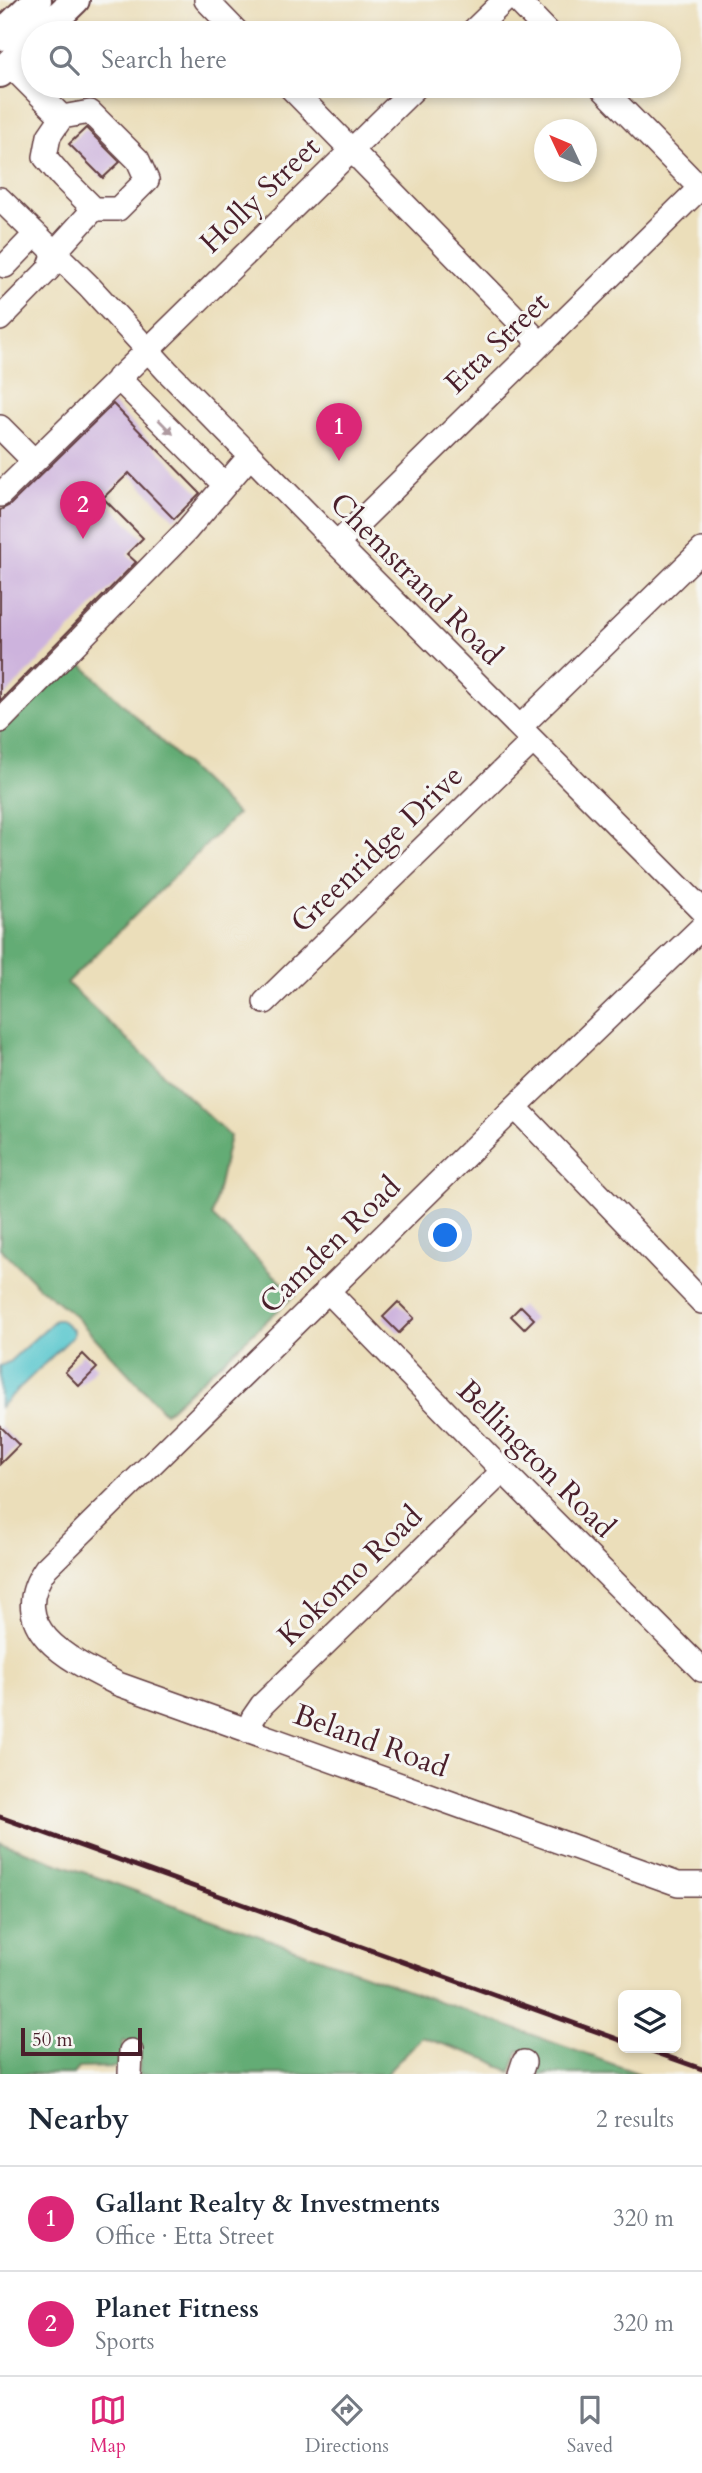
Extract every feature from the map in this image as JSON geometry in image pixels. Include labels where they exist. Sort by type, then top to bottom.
[{"type":"main road","points":[[0,16],[16,0]]},
{"type":"main road","points":[[0,36],[37,0]]},
{"type":"main road","points":[[53,21],[75,0]]},
{"type":"main road","points":[[4,69],[21,52]]},
{"type":"street","points":[[206,0],[226,21]]},
{"type":"street","points":[[483,21],[505,0]]},
{"type":"street","points":[[517,0],[537,21]]},
{"type":"street","points":[[4,69],[21,83]]},
{"type":"street","points":[[39,98],[62,117]]},
{"type":"street","points":[[301,98],[541,344]]},
{"type":"street","name":"Holly Street","points":[[4,483],[34,461],[405,98]]},
{"type":"street","points":[[612,98],[701,187]]},
{"type":"street","points":[[90,112],[138,160],[147,180],[118,209],[94,209],[45,157],[48,136],[62,117],[90,112]]},
{"type":"street","name":"Etta Street","points":[[337,544],[701,187]]},
{"type":"street","name":"Chemstrand Road","points":[[0,199],[55,252],[337,544],[527,734],[698,899]]},
{"type":"street","points":[[0,319],[49,269],[55,252],[94,209]]},
{"type":"street","points":[[5,265],[36,234]]},
{"type":"street","points":[[118,378],[225,485]]},
{"type":"street","points":[[0,426],[34,461]]},
{"type":"street","points":[[0,721],[186,531],[250,456]]},
{"type":"street","name":"Greenridge Drive","points":[[265,1002],[702,550]]},
{"type":"street","name":"Camden Road","points":[[35,1623],[33,1594],[37,1581],[46,1568],[327,1290],[702,927]]},
{"type":"street","points":[[515,1107],[702,1302]]},
{"type":"street","name":"Bellington Road","points":[[327,1290],[502,1471],[702,1670]]},
{"type":"street","name":"Kokomo Road","points":[[248,1731],[262,1705],[502,1471]]},
{"type":"street","name":"Beland Road","points":[[35,1623],[42,1635],[88,1669],[118,1684],[678,1884],[702,1884]]},
{"type":"street","points":[[131,2051],[131,2074]]},
{"type":"green space","points":[[74,657],[237,814],[67,983],[230,1136],[212,1216],[295,1295],[165,1413],[74,1315],[39,1287],[0,1248],[0,729]]},
{"type":"green space","points":[[0,1842],[640,2074],[529,2074],[535,2058],[519,2050],[511,2072],[489,2060],[422,2037],[386,2074],[139,2074],[140,2044],[123,2041],[122,2074],[119,2067],[79,2068],[74,2074],[0,2074]]},
{"type":"water","points":[[55,1320],[61,1320],[73,1330],[73,1336],[0,1407],[0,1366],[9,1362]]},
{"type":"building","points":[[86,128],[120,162],[103,178],[69,144]]},
{"type":"building","points":[[113,404],[200,493],[174,519],[129,473],[103,498],[143,538],[127,554],[136,562],[0,701],[0,510],[10,505]]},
{"type":"building","points":[[398,1302],[414,1318],[399,1333],[383,1317]]},
{"type":"building","points":[[521,1306],[534,1319],[524,1329],[511,1316]]},
{"type":"building","points":[[83,1354],[97,1368],[79,1386],[65,1372]]},
{"type":"building","points":[[0,1426],[19,1445],[0,1464]]},
{"type":"railway","points":[[0,1817],[618,2039]]},
{"type":"railway","points":[[657,2053],[702,2069]]},
{"type":"place","name":"Gallant Realty & Investments","points":[[339,461]]},
{"type":"place","name":"Planet Fitness","points":[[83,539]]}]
